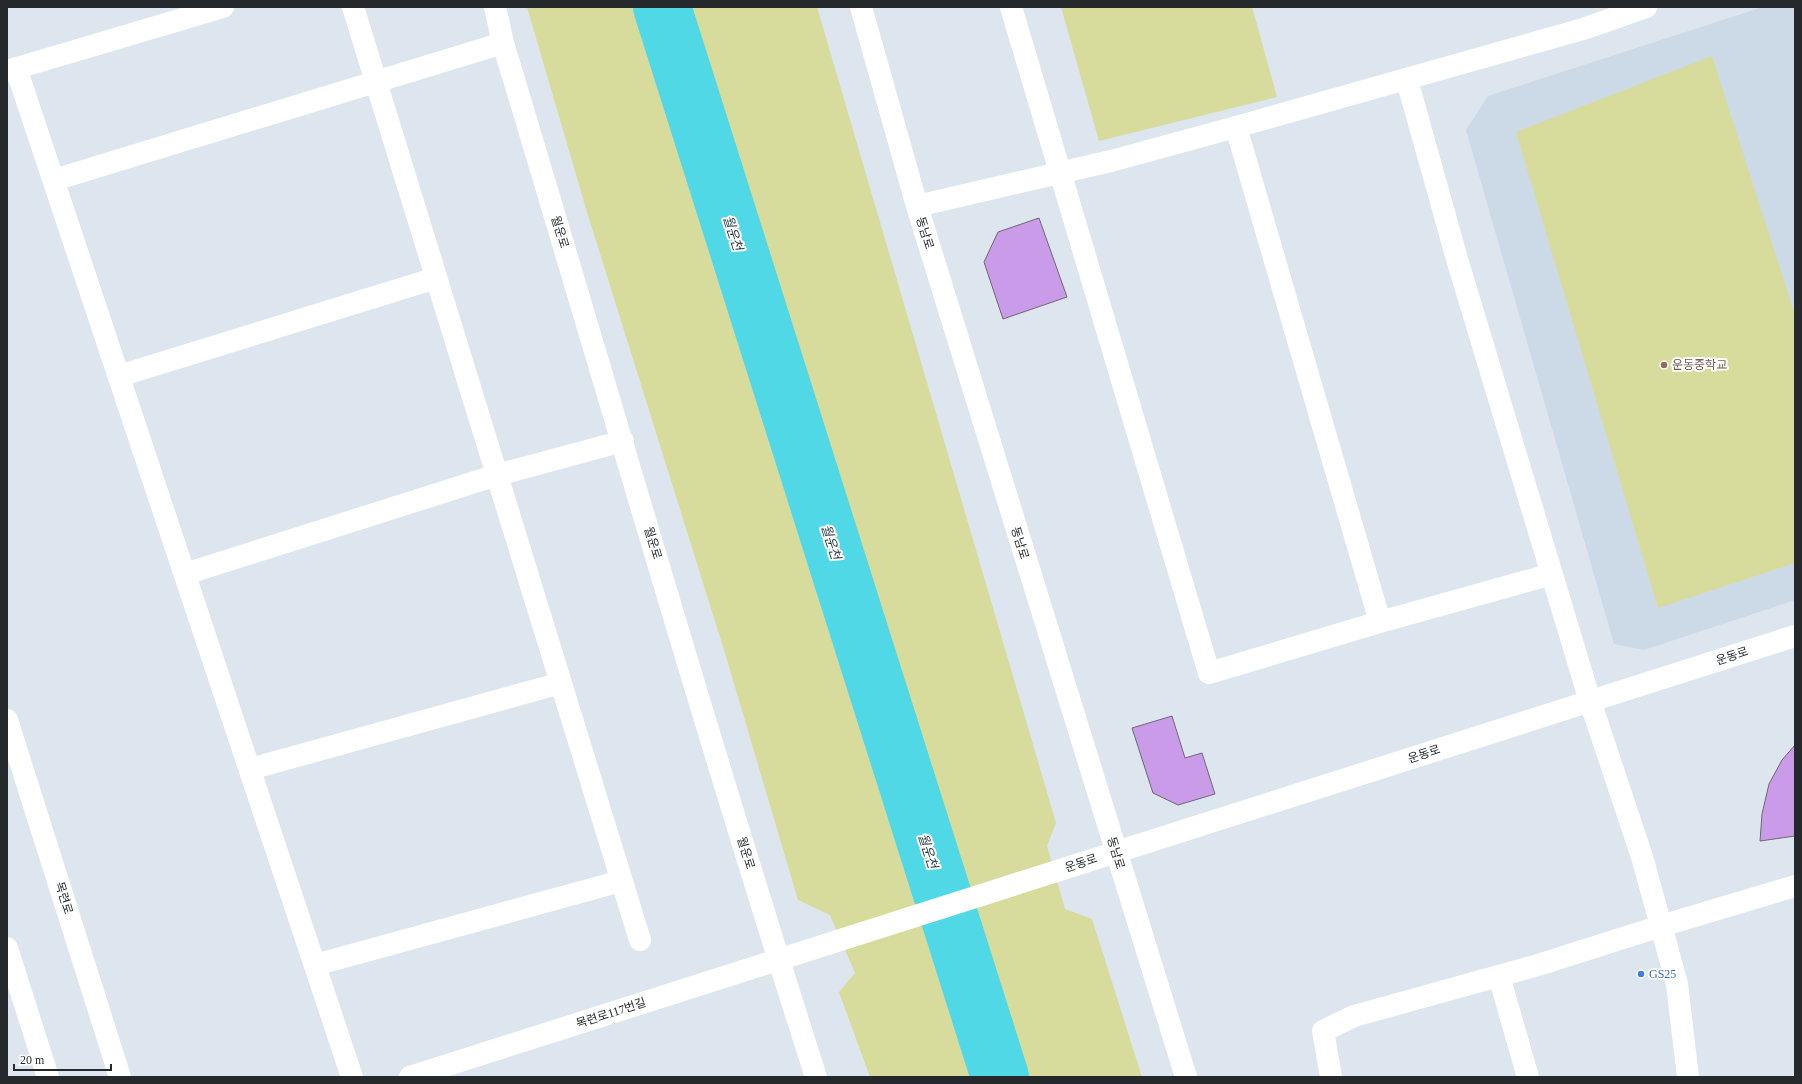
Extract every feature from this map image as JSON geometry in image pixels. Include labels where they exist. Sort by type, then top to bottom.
[{"type":"street","points":[[224,7],[12,70],[54,180],[352,1077]]},
{"type":"street","points":[[353,7],[640,940]]},
{"type":"street","name":"월운로","points":[[495,7],[503,43],[778,960],[816,1077]]},
{"type":"street","name":"동남로","points":[[861,7],[917,206],[1186,1077]]},
{"type":"street","points":[[1011,7],[1209,673],[1380,622],[1552,574]]},
{"type":"street","points":[[917,206],[1111,161],[1236,127],[1407,80],[1583,28],[1646,7]]},
{"type":"street","points":[[54,180],[503,43]]},
{"type":"street","points":[[1407,80],[1460,267],[1590,701],[1642,857],[1677,984],[1688,1077]]},
{"type":"street","points":[[1236,127],[1380,622]]},
{"type":"street","points":[[119,376],[436,278]]},
{"type":"street","points":[[185,574],[496,475],[623,442]]},
{"type":"street","name":"운동로","points":[[811,949],[1795,636]]},
{"type":"street","points":[[250,769],[561,683]]},
{"type":"street","name":"목련로","points":[[7,720],[120,1077]]},
{"type":"street","points":[[315,965],[621,881]]},
{"type":"street","points":[[1331,1077],[1323,1031],[1354,1016],[1499,976],[1795,886]]},
{"type":"street","points":[[7,948],[48,1077]]},
{"type":"street","name":"목련로117번길","points":[[410,1077],[811,949]]},
{"type":"street","points":[[1499,976],[1528,1077]]},
{"type":"shaded area","name":"운동중학교","points":[[1763,7],[1795,7],[1795,600],[1644,650],[1614,644],[1466,130],[1488,96]]},
{"type":"green space","points":[[527,7],[817,7],[1056,823],[1047,846],[1065,909],[1092,919],[1142,1077],[870,1077],[839,992],[855,973],[830,915],[798,900],[725,653],[587,212]]},
{"type":"green space","points":[[1061,7],[1252,7],[1277,97],[1099,141]]},
{"type":"green space","name":"운동중학교","points":[[1712,56],[1795,315],[1795,563],[1658,608],[1516,132]]},
{"type":"building","points":[[1039,218],[1067,297],[1003,319],[984,262],[998,232]]},
{"type":"building","points":[[1172,716],[1185,758],[1202,753],[1215,794],[1178,805],[1153,793],[1132,728]]},
{"type":"building","points":[[1795,745],[1795,836],[1760,841],[1762,814],[1769,784],[1782,760]]},
{"type":"waterway","name":"월운천","points":[[662,7],[1000,1077]]},
{"type":"place","name":"운동중학교","points":[[1664,365]]},
{"type":"place","name":"GS25","points":[[1641,974]]}]
